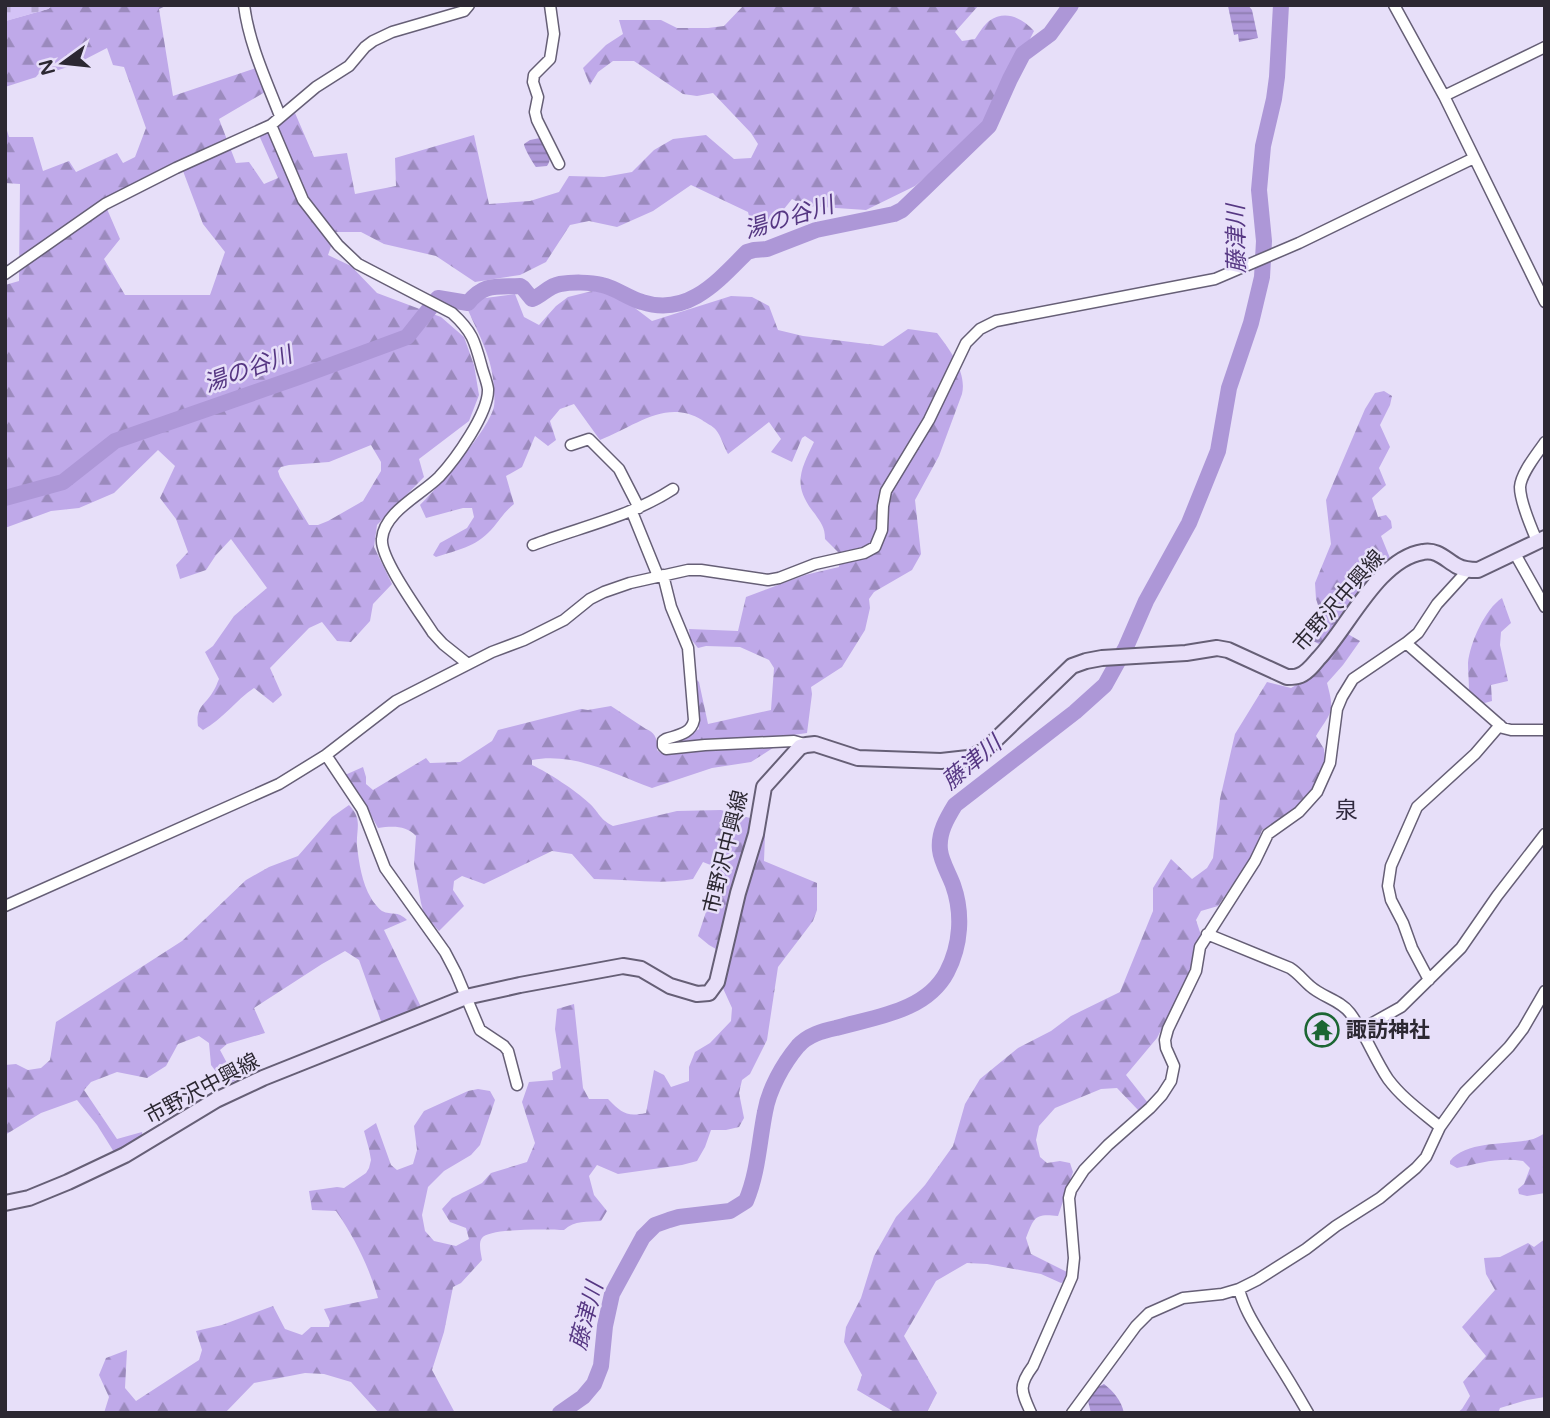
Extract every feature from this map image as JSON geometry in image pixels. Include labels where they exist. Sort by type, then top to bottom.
[{"type":"main road","points":[[1468,570],[1478,569],[1541,540]]},
{"type":"main road","name":"市野沢中興線","points":[[5,1203],[29,1198],[125,1155],[216,1100],[263,1078],[466,997],[623,966],[640,969],[670,986],[697,993],[709,993],[717,982],[738,893],[756,834],[764,787],[800,747],[815,744],[858,758],[941,761],[968,758],[984,751],[1072,666],[1102,658],[1228,650],[1287,677],[1297,677],[1307,671],[1325,652],[1370,590],[1400,560],[1424,551],[1433,552],[1468,570]]},
{"type":"street","points":[[244,5],[247,28],[280,116]]},
{"type":"street","points":[[5,274],[105,204],[271,125],[316,87],[349,66],[373,41],[464,11],[469,5]]},
{"type":"street","points":[[550,5],[554,34],[550,59],[534,75],[533,82],[538,97],[535,112],[537,120],[559,164]]},
{"type":"street","points":[[1394,5],[1444,96],[1545,302]]},
{"type":"street","points":[[1444,96],[1545,47]]},
{"type":"street","points":[[271,125],[303,200],[338,245],[358,264],[452,313],[465,325],[474,339],[488,389],[486,405],[476,425],[438,478],[391,517],[382,540],[386,558],[433,633],[468,664]]},
{"type":"street","points":[[5,906],[279,784],[326,755],[396,701],[492,652],[564,620],[590,599],[604,592],[630,583],[701,570],[768,580],[815,564],[864,553],[875,547],[882,530],[886,491],[929,420],[967,343],[981,329],[996,321],[1215,279],[1278,252],[1474,158]]},
{"type":"street","points":[[571,445],[589,439],[619,469],[688,648],[694,720],[688,732],[666,739],[663,746],[666,749],[674,749],[794,741],[806,745]]},
{"type":"street","points":[[1541,540],[1526,513],[1520,486],[1527,468],[1545,442]]},
{"type":"street","points":[[533,545],[635,510],[673,489]]},
{"type":"street","points":[[1514,552],[1545,607]]},
{"type":"street","points":[[1031,1413],[1022,1392],[1025,1377],[1033,1366],[1072,1277],[1074,1258],[1069,1198],[1075,1181],[1108,1145],[1163,1095],[1171,1082],[1174,1066],[1165,1040],[1168,1028],[1196,971],[1200,947],[1255,861],[1268,834],[1299,812],[1317,792],[1329,763],[1337,709],[1347,687],[1353,678],[1418,633],[1437,604],[1468,570]]},
{"type":"street","points":[[1406,643],[1500,725],[1511,730],[1545,730]]},
{"type":"street","points":[[1429,980],[1391,900],[1388,886],[1391,866],[1417,807],[1475,754],[1500,725]]},
{"type":"street","points":[[326,755],[362,809],[385,867],[445,952],[480,1030],[508,1051],[517,1086]]},
{"type":"street","points":[[1360,1030],[1401,1007],[1461,948],[1545,834]]},
{"type":"street","points":[[1207,934],[1290,968],[1314,990],[1349,1011],[1396,1090],[1440,1127]]},
{"type":"street","points":[[1072,1413],[1136,1326],[1149,1313],[1183,1298],[1222,1294],[1239,1289],[1264,1276],[1395,1186],[1416,1168],[1426,1157],[1440,1127],[1465,1092],[1509,1047],[1545,991]]},
{"type":"street","points":[[1239,1289],[1248,1316],[1308,1413]]},
{"type":"green space","points":[[5,5],[53,5],[48,9],[6,21]]},
{"type":"green space","points":[[53,5],[168,5],[159,9],[173,96],[256,68],[265,92],[219,119],[236,163],[249,162],[264,184],[278,178],[258,133],[295,113],[314,157],[347,153],[355,194],[396,186],[395,158],[474,135],[489,204],[530,201],[559,192],[569,176],[604,177],[632,172],[654,150],[673,139],[706,135],[734,159],[751,158],[758,144],[713,93],[697,96],[683,94],[634,61],[613,61],[598,72],[590,85],[583,68],[606,45],[623,34],[619,20],[661,20],[677,28],[708,28],[724,26],[744,5],[979,5],[955,32],[962,41],[975,39],[989,21],[1002,16],[1019,19],[1034,31],[987,124],[915,186],[866,210],[806,206],[792,199],[764,234],[754,236],[748,212],[691,185],[653,211],[617,227],[589,221],[570,225],[546,262],[520,275],[475,282],[436,256],[384,244],[361,232],[336,232],[328,255],[351,266],[377,293],[441,317],[464,337],[474,365],[479,395],[469,421],[419,459],[424,477],[377,525],[374,547],[392,584],[373,604],[370,621],[351,642],[337,641],[322,622],[309,628],[270,668],[282,695],[273,703],[254,688],[203,730],[198,726],[198,714],[219,679],[205,652],[213,646],[234,616],[267,588],[231,539],[206,570],[180,579],[176,565],[188,552],[176,519],[160,498],[175,466],[158,450],[114,493],[79,508],[51,511],[5,528],[5,285],[19,281],[20,184],[5,183],[5,124],[9,137],[33,137],[43,171],[69,161],[76,172],[117,153],[123,163],[135,157],[146,128],[124,67],[113,65],[107,48],[74,65],[5,87],[5,21],[48,9]],"holes":[[[183,171],[203,224],[225,252],[210,295],[125,295],[104,259],[120,239],[107,209]],[[371,445],[381,462],[381,471],[363,501],[328,521],[309,525],[280,477],[278,471],[281,467],[329,462]]]},
{"type":"green space","points":[[600,289],[627,302],[652,321],[731,296],[752,297],[769,306],[778,330],[803,336],[883,346],[908,329],[937,333],[956,362],[962,378],[962,394],[939,456],[915,500],[921,554],[912,570],[874,592],[869,599],[870,608],[865,630],[842,667],[811,687],[807,733],[793,735],[751,762],[712,768],[652,788],[578,762],[548,758],[532,760],[532,765],[577,793],[613,826],[677,811],[721,810],[750,818],[751,829],[765,835],[764,861],[817,883],[817,910],[813,921],[778,967],[767,1040],[750,1074],[742,1080],[739,1093],[744,1118],[739,1127],[711,1130],[697,1161],[618,1174],[597,1165],[589,1176],[594,1195],[607,1211],[601,1221],[577,1223],[564,1230],[496,1232],[482,1238],[482,1260],[461,1283],[453,1287],[444,1332],[432,1370],[455,1413],[379,1413],[351,1382],[324,1374],[305,1373],[254,1383],[225,1413],[104,1413],[109,1397],[99,1375],[106,1358],[127,1350],[125,1388],[136,1401],[199,1360],[202,1350],[196,1331],[222,1325],[273,1306],[285,1329],[302,1335],[311,1327],[329,1327],[330,1322],[324,1309],[378,1298],[366,1264],[343,1221],[336,1211],[312,1210],[309,1191],[344,1188],[366,1173],[371,1160],[364,1131],[376,1123],[391,1165],[397,1170],[413,1164],[417,1150],[414,1126],[424,1111],[478,1089],[490,1091],[495,1100],[480,1145],[471,1155],[444,1171],[428,1187],[422,1215],[425,1231],[434,1241],[456,1246],[469,1239],[466,1228],[450,1222],[442,1209],[452,1198],[482,1183],[491,1173],[527,1162],[535,1143],[522,1102],[529,1082],[553,1080],[552,1072],[561,1068],[555,1029],[557,1009],[574,1004],[583,1088],[589,1099],[608,1099],[621,1111],[629,1114],[646,1113],[654,1070],[664,1075],[671,1087],[689,1081],[689,1067],[695,1052],[710,1043],[731,1021],[732,1008],[722,986],[730,957],[698,936],[711,897],[708,886],[713,866],[703,862],[693,879],[681,881],[594,879],[572,854],[552,851],[484,884],[462,876],[454,881],[453,890],[464,906],[439,931],[424,914],[421,903],[414,864],[416,836],[403,828],[378,828],[360,795],[345,775],[363,767],[366,784],[373,790],[426,758],[430,763],[460,762],[492,741],[498,730],[581,709],[611,706],[652,732],[657,750],[661,753],[674,753],[675,742],[699,729],[694,683],[696,679],[699,682],[708,724],[771,710],[774,668],[769,660],[740,647],[698,648],[690,638],[689,629],[738,631],[746,597],[805,575],[839,567],[840,554],[825,539],[822,525],[803,495],[802,470],[814,442],[805,436],[792,462],[771,452],[781,439],[769,422],[728,454],[713,427],[689,414],[676,412],[650,417],[600,440],[574,404],[560,409],[550,421],[556,440],[548,446],[535,436],[522,467],[506,476],[514,504],[491,530],[466,547],[436,557],[433,555],[440,543],[467,528],[474,517],[472,508],[426,518],[420,505],[474,443],[494,404],[493,378],[488,357],[467,308],[478,299],[515,294],[524,317],[539,325],[568,297]]},
{"type":"green space","points":[[1384,391],[1392,396],[1380,425],[1390,447],[1379,468],[1386,485],[1372,498],[1378,517],[1386,515],[1391,521],[1392,528],[1381,536],[1390,558],[1344,610],[1325,640],[1319,644],[1313,641],[1320,611],[1315,583],[1331,544],[1326,500],[1365,409],[1375,393]]},
{"type":"green space","points":[[1502,598],[1511,623],[1501,632],[1500,645],[1508,681],[1491,685],[1492,701],[1481,704],[1469,691],[1469,655],[1484,618]]},
{"type":"green space","points":[[1346,633],[1360,641],[1327,683],[1331,700],[1330,711],[1316,736],[1324,749],[1323,774],[1298,808],[1262,830],[1252,856],[1218,906],[1201,911],[1196,920],[1201,935],[1191,971],[1157,1038],[1126,1075],[1148,1103],[1145,1108],[1139,1111],[1117,1088],[1101,1089],[1055,1108],[1039,1126],[1036,1140],[1040,1157],[1047,1163],[1070,1163],[1073,1172],[1058,1216],[1044,1215],[1036,1218],[1026,1238],[1031,1254],[1069,1273],[1066,1281],[1061,1283],[1041,1274],[967,1263],[936,1281],[904,1336],[937,1393],[927,1412],[896,1413],[857,1390],[862,1375],[844,1342],[846,1327],[861,1298],[874,1256],[896,1217],[925,1185],[953,1146],[965,1104],[980,1079],[1018,1048],[1051,1031],[1071,1016],[1120,992],[1153,911],[1153,888],[1171,859],[1192,879],[1207,868],[1213,858],[1220,799],[1235,734],[1267,682],[1291,688],[1307,679]]},
{"type":"green space","points":[[349,805],[358,824],[357,846],[368,892],[382,911],[400,915],[407,920],[384,930],[422,1009],[382,1024],[359,960],[345,951],[254,1008],[265,1033],[227,1044],[220,1050],[236,1080],[226,1085],[211,1065],[209,1043],[199,1036],[178,1044],[166,1066],[147,1078],[117,1072],[91,1082],[84,1090],[117,1139],[142,1132],[143,1139],[124,1150],[114,1152],[77,1100],[41,1113],[5,1135],[5,1065],[16,1064],[28,1070],[41,1068],[50,1060],[56,1022],[182,941],[246,880],[269,867],[298,856],[332,817]]},
{"type":"green space","points":[[1545,1133],[1545,1193],[1527,1196],[1519,1194],[1518,1189],[1524,1184],[1530,1168],[1523,1161],[1498,1160],[1457,1168],[1450,1164],[1450,1161],[1466,1150],[1531,1140]]},
{"type":"green space","points":[[1545,1239],[1545,1397],[1500,1408],[1498,1413],[1457,1413],[1470,1396],[1463,1382],[1486,1356],[1462,1327],[1495,1290],[1486,1274],[1484,1258],[1500,1257],[1528,1243],[1534,1247]]},
{"type":"shaded area","points":[[1248,5],[1252,10],[1258,38],[1239,42],[1238,34],[1234,35],[1228,6]]},
{"type":"shaded area","points":[[540,138],[550,159],[547,166],[536,167],[524,144]]},
{"type":"shaded area","points":[[1104,1384],[1117,1397],[1124,1413],[1091,1413],[1088,1401],[1094,1389]]},
{"type":"waterway","name":"湯の谷川","points":[[5,498],[63,482],[115,441],[407,337],[438,298],[468,303],[485,289],[520,286],[532,299],[556,285],[581,283],[607,286],[642,302],[674,305],[701,294],[747,252],[767,249],[816,230],[894,214],[902,210],[989,126],[1023,54],[1050,34],[1071,5]]},
{"type":"waterway","name":"藤津川","points":[[560,1413],[583,1397],[594,1384],[601,1366],[612,1294],[643,1237],[655,1225],[669,1220],[730,1211],[746,1201],[756,1168],[765,1112],[773,1086],[798,1046],[820,1032],[898,1011],[926,996],[938,985],[952,962],[959,929],[956,896],[940,850],[942,832],[949,815],[955,805],[1075,712],[1105,685],[1126,647],[1146,601],[1189,523],[1218,451],[1229,388],[1251,323],[1262,277],[1264,241],[1259,190],[1263,146],[1277,77],[1281,5]]},
{"type":"place","name":"諏訪神社","points":[[1322,1030]]},
{"type":"district","name":"泉","points":[[1346,811]]}]
